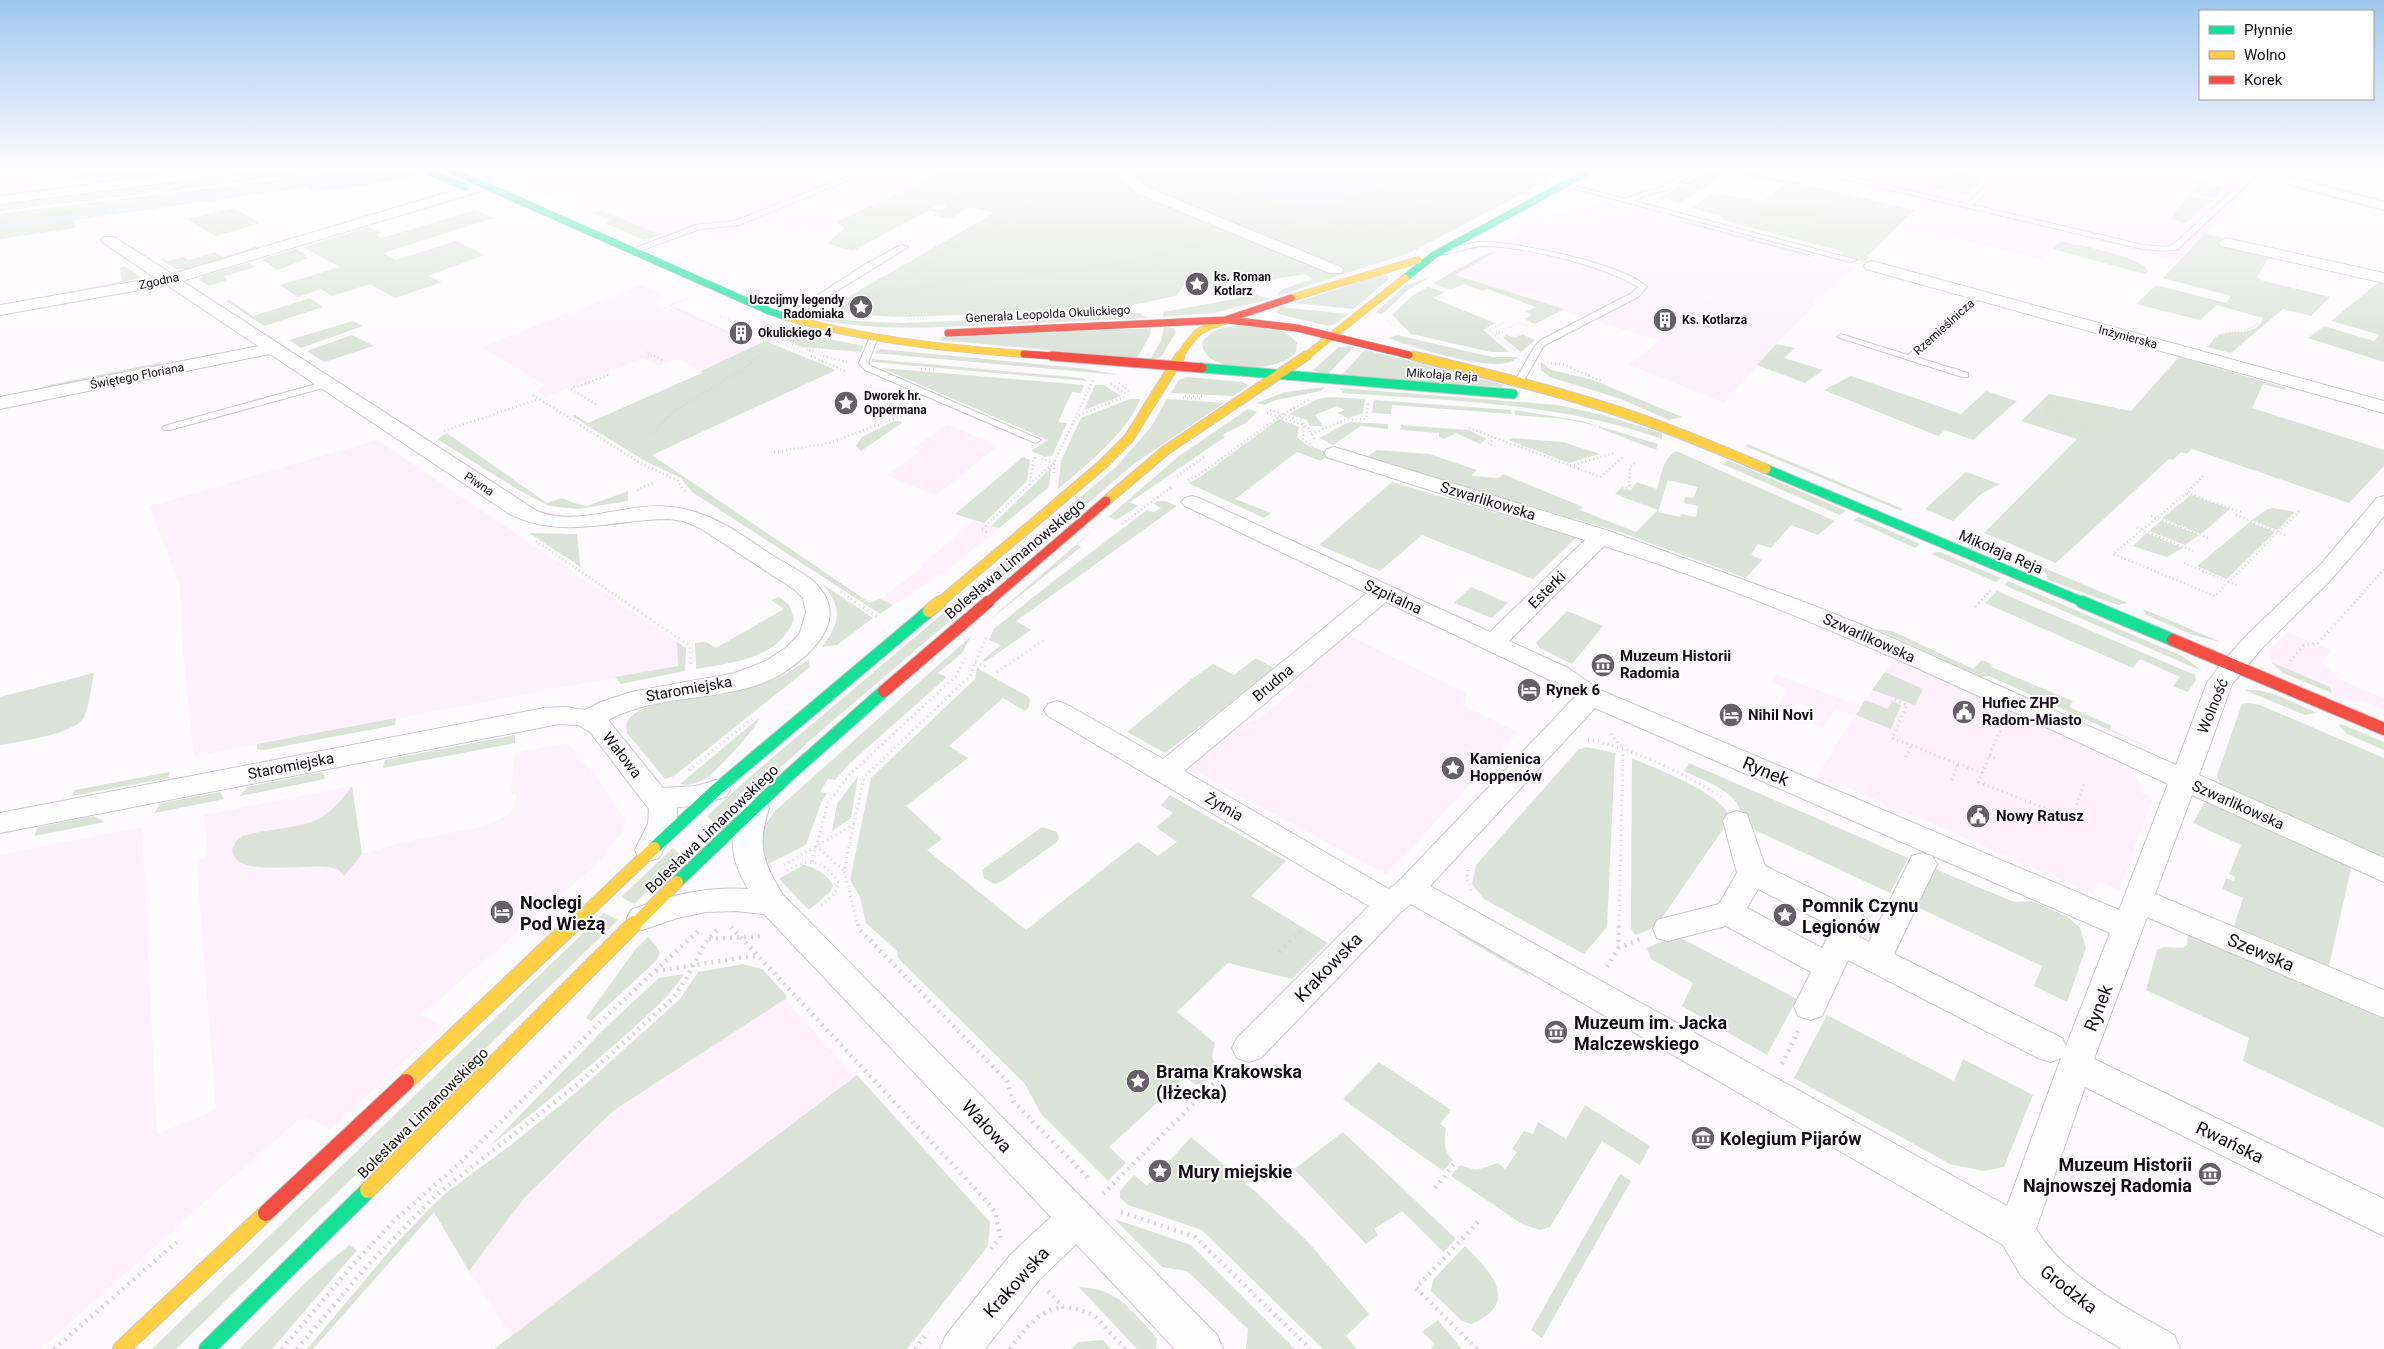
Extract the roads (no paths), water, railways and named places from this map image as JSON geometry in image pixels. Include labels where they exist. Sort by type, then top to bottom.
[{"type":"main road","name":"Generała Leopolda Okulickiego","points":[[568,233],[628,250]]},
{"type":"main road","name":"Generała Leopolda Okulickiego","points":[[594,233],[628,250],[787,318],[813,325],[874,337],[940,346],[1173,366]]},
{"type":"main road","points":[[1225,320],[1366,274],[1434,255],[1475,233]]},
{"type":"main road","name":"Bolesława Limanowskiego","points":[[207,1349],[788,776],[932,649],[1166,450],[1278,376],[1332,337],[1434,255]]},
{"type":"main road","points":[[1360,314],[1366,324]]},
{"type":"main road","name":"Generała Leopolda Okulickiego","points":[[874,337],[1225,320]]},
{"type":"main road","name":"Bolesława Limanowskiego","points":[[121,1349],[716,790],[841,683],[1004,550],[1102,465],[1128,438],[1194,334],[1205,327],[1225,320]]},
{"type":"main road","name":"Mikołaja Reja","points":[[1225,320],[1263,321],[1519,382],[1604,407],[1682,434],[2384,729]]},
{"type":"main road","points":[[1374,334],[1386,343],[1441,363]]},
{"type":"main road","points":[[1059,356],[1102,364],[1129,374]]},
{"type":"main road","name":"Mikołaja Reja","points":[[1173,366],[1535,396],[1604,407]]},
{"type":"main road","points":[[1146,385],[1157,394]]},
{"type":"street","name":"Zgodna","points":[[0,310],[169,280],[326,233]]},
{"type":"street","points":[[1245,233],[1329,267]]},
{"type":"street","name":"Piwna","points":[[109,240],[532,517],[570,522],[658,512],[687,515],[712,527],[780,570],[813,595],[819,614],[818,622],[801,649],[788,658]]},
{"type":"street","points":[[2226,243],[2384,278]]},
{"type":"street","name":"Inżynierska","points":[[1872,266],[2384,407]]},
{"type":"street","name":"Świętego Floriana","points":[[0,403],[273,348]]},
{"type":"street","name":"Szwarlikowska","points":[[1334,453],[1601,536],[1799,608],[1870,637],[2384,871]]},
{"type":"street","name":"Szpitalna","points":[[1183,489],[1383,592],[1559,674],[1591,696]]},
{"type":"street","name":"Wolność","points":[[2133,914],[2220,683],[2232,665],[2321,577],[2360,533],[2384,502]]},
{"type":"street","name":"Esterki","points":[[1492,644],[1601,536]]},
{"type":"street","name":"Brudna","points":[[1164,773],[1383,592]]},
{"type":"street","name":"Staromiejska","points":[[0,823],[544,717],[560,715],[586,718],[636,697],[751,677],[768,671],[788,658]]},
{"type":"street","points":[[1591,696],[1400,896],[1591,993],[2016,1232]]},
{"type":"street","name":"Rynek","points":[[1591,696],[2133,914],[2063,1057],[2016,1232]]},
{"type":"street","name":"Żytnia","points":[[1057,710],[1164,773],[1400,896]]},
{"type":"street","name":"Wałowa","points":[[586,718],[599,726],[663,806],[664,817],[659,834],[646,854]]},
{"type":"street","points":[[654,796],[688,797],[716,790]]},
{"type":"street","name":"Wałowa","points":[[756,808],[748,832],[745,852],[767,895],[802,934],[1090,1206],[1203,1349]]},
{"type":"street","points":[[1668,929],[1729,913],[1752,874],[1737,822]]},
{"type":"street","points":[[1876,960],[1922,864]]},
{"type":"street","points":[[1752,874],[1851,922],[1810,1006]]},
{"type":"street","points":[[641,919],[677,905],[704,899],[767,895]]},
{"type":"street","name":"Krakowska","points":[[1241,1057],[1400,896]]},
{"type":"street","name":"Rwańska","points":[[1729,913],[1835,955],[1876,960],[2063,1057],[2384,1218]]},
{"type":"street","name":"Szewska","points":[[2133,914],[2384,1004]]},
{"type":"street","name":"Krakowska","points":[[960,1349],[1025,1267],[1090,1206]]},
{"type":"street","name":"Grodzka","points":[[2016,1232],[2035,1262],[2077,1300],[2160,1349]]},
{"type":"lane","points":[[628,250],[681,233]]},
{"type":"lane","points":[[1750,233],[1853,260]]},
{"type":"lane","points":[[2081,233],[2143,247],[2164,249],[2175,247],[2190,233]]},
{"type":"lane","points":[[1434,255],[1484,244],[1530,249],[1620,275],[1639,283],[1643,287],[1635,295],[1544,342],[1539,346],[1519,382]]},
{"type":"lane","points":[[787,318],[859,271],[904,247]]},
{"type":"lane","name":"Rzemieślnicza","points":[[1910,358],[1979,295]]},
{"type":"lane","name":"Rzemieślnicza","points":[[1841,336],[1965,375]]},
{"type":"lane","points":[[874,337],[863,363],[868,368],[1036,440]]},
{"type":"lane","points":[[166,428],[327,384]]},
{"type":"place","name":"ks. Roman Kotlarz","points":[[1197,284]]},
{"type":"place","name":"Uczcijmy legendy Radomiaka","points":[[861,307]]},
{"type":"place","name":"Ks. Kotlarza","points":[[1665,320]]},
{"type":"place","name":"Okulickiego 4","points":[[741,333]]},
{"type":"place","name":"Dworek hr. Oppermana","points":[[846,403]]},
{"type":"place","name":"Muzeum Historii Radomia","points":[[1603,665]]},
{"type":"place","name":"Rynek 6","points":[[1529,690]]},
{"type":"place","name":"Hufiec ZHP Radom-Miasto","points":[[1964,712]]},
{"type":"place","name":"Nihil Novi","points":[[1731,715]]},
{"type":"place","name":"Kamienica Hoppenów","points":[[1453,768]]},
{"type":"place","name":"Nowy Ratusz","points":[[1978,816]]},
{"type":"place","name":"Noclegi Pod Wieżą","points":[[502,912]]},
{"type":"place","name":"Pomnik Czynu Legionów","points":[[1785,915]]},
{"type":"place","name":"Muzeum im. Jacka Malczewskiego","points":[[1556,1032]]},
{"type":"place","name":"Brama Krakowska (Iłżecka)","points":[[1138,1081]]},
{"type":"place","name":"Kolegium Pijarów","points":[[1703,1138]]},
{"type":"place","name":"Mury miejskie","points":[[1160,1171]]},
{"type":"place","name":"Muzeum Historii Najnowszej Radomia","points":[[2210,1174]]}]
